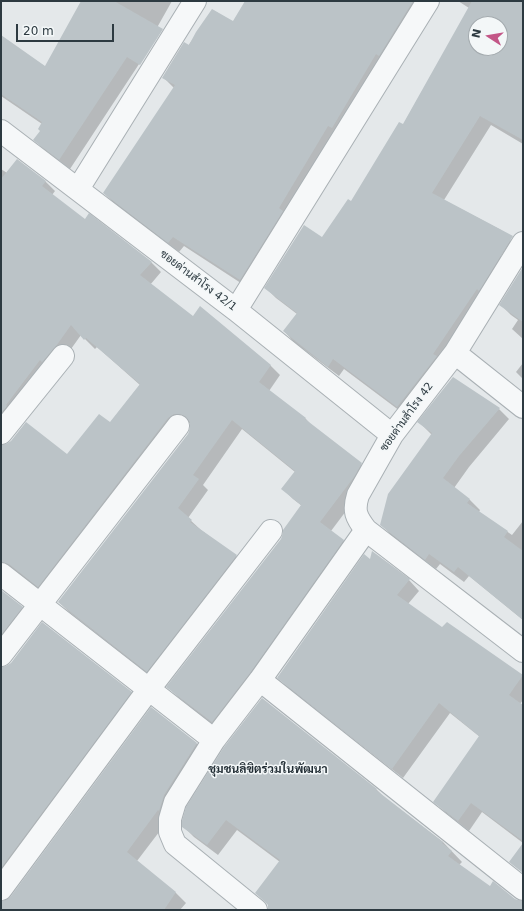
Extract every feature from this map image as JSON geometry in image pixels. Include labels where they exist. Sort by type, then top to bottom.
[{"type":"street","points":[[78,189],[195,1]]},
{"type":"street","points":[[236,310],[428,1]]},
{"type":"street","name":"ซอยด่านสำโรง 42/1","points":[[1,131],[236,310],[392,435]]},
{"type":"street","name":"ซอยด่านสำโรง 42","points":[[523,243],[455,353],[392,435],[358,494],[356,503],[356,513],[359,522],[366,530],[523,651]]},
{"type":"street","points":[[455,353],[523,407]]},
{"type":"street","points":[[1,433],[63,356]]},
{"type":"street","points":[[1,655],[178,426]]},
{"type":"street","points":[[256,910],[175,844],[170,832],[170,819],[175,802],[214,740],[260,680],[366,530]]},
{"type":"street","points":[[1,889],[149,689],[271,531]]},
{"type":"street","points":[[1,574],[214,740]]},
{"type":"street","points":[[260,680],[523,889]]},
{"type":"building","points":[[81,1],[114,1],[163,29],[140,65],[127,57],[59,160],[33,140],[40,131],[38,129],[42,122],[1,94],[1,35],[45,66]]},
{"type":"building","points":[[245,1],[413,1],[379,56],[376,54],[332,128],[328,126],[279,208],[283,211],[240,280],[173,237],[168,243],[103,193],[175,85],[162,78],[184,42],[189,45],[212,9],[233,21]]},
{"type":"building","points":[[472,1],[523,1],[523,140],[480,116],[432,193],[513,236],[479,291],[477,289],[433,354],[437,356],[397,407],[333,359],[328,367],[283,331],[297,313],[264,288],[304,225],[322,237],[348,199],[351,201],[399,122],[403,124]]},
{"type":"building","points":[[17,159],[46,181],[42,186],[85,219],[89,213],[152,262],[140,275],[193,316],[200,306],[271,365],[259,382],[362,463],[354,477],[320,522],[344,540],[250,673],[212,722],[166,687],[281,539],[283,530],[301,505],[281,489],[295,471],[232,420],[193,475],[199,479],[178,508],[192,520],[190,522],[237,555],[147,672],[58,602],[188,434],[190,422],[185,416],[174,414],[168,418],[38,587],[9,564],[1,562],[1,445],[11,441],[26,422],[67,454],[99,414],[110,422],[140,384],[86,338],[84,340],[71,325],[42,362],[40,360],[1,413],[1,179]]},
{"type":"building","points":[[523,267],[523,322],[499,305]]},
{"type":"building","points":[[453,377],[500,408],[459,456],[443,478],[470,499],[467,503],[508,531],[504,537],[523,551],[523,620],[458,567],[454,572],[429,554],[425,560],[380,525],[388,494],[432,433],[417,422]]},
{"type":"building","points":[[372,551],[410,579],[397,595],[442,627],[447,622],[523,675],[509,695],[523,705],[523,841],[471,803],[458,821],[433,802],[479,736],[439,703],[392,769],[277,678],[364,554],[370,559]]},
{"type":"building","points":[[1,590],[23,607],[1,635]]},
{"type":"building","points":[[42,622],[132,692],[1,868],[1,667],[11,663]]},
{"type":"building","points":[[262,698],[443,842],[442,843],[452,851],[448,856],[490,886],[493,881],[515,899],[523,901],[523,910],[268,910],[268,905],[255,893],[280,860],[226,820],[207,845],[182,827],[186,807],[224,747]]},
{"type":"building","points":[[151,707],[197,743],[164,795],[159,811],[158,810],[127,852],[176,892],[164,910],[1,910],[1,901],[6,900],[11,896]]},
{"type":"building","points":[[523,843],[523,873],[509,862]]},
{"type":"district","name":"ชุมชนลิขิตร่วมในพัฒนา","points":[[268,770]]}]
